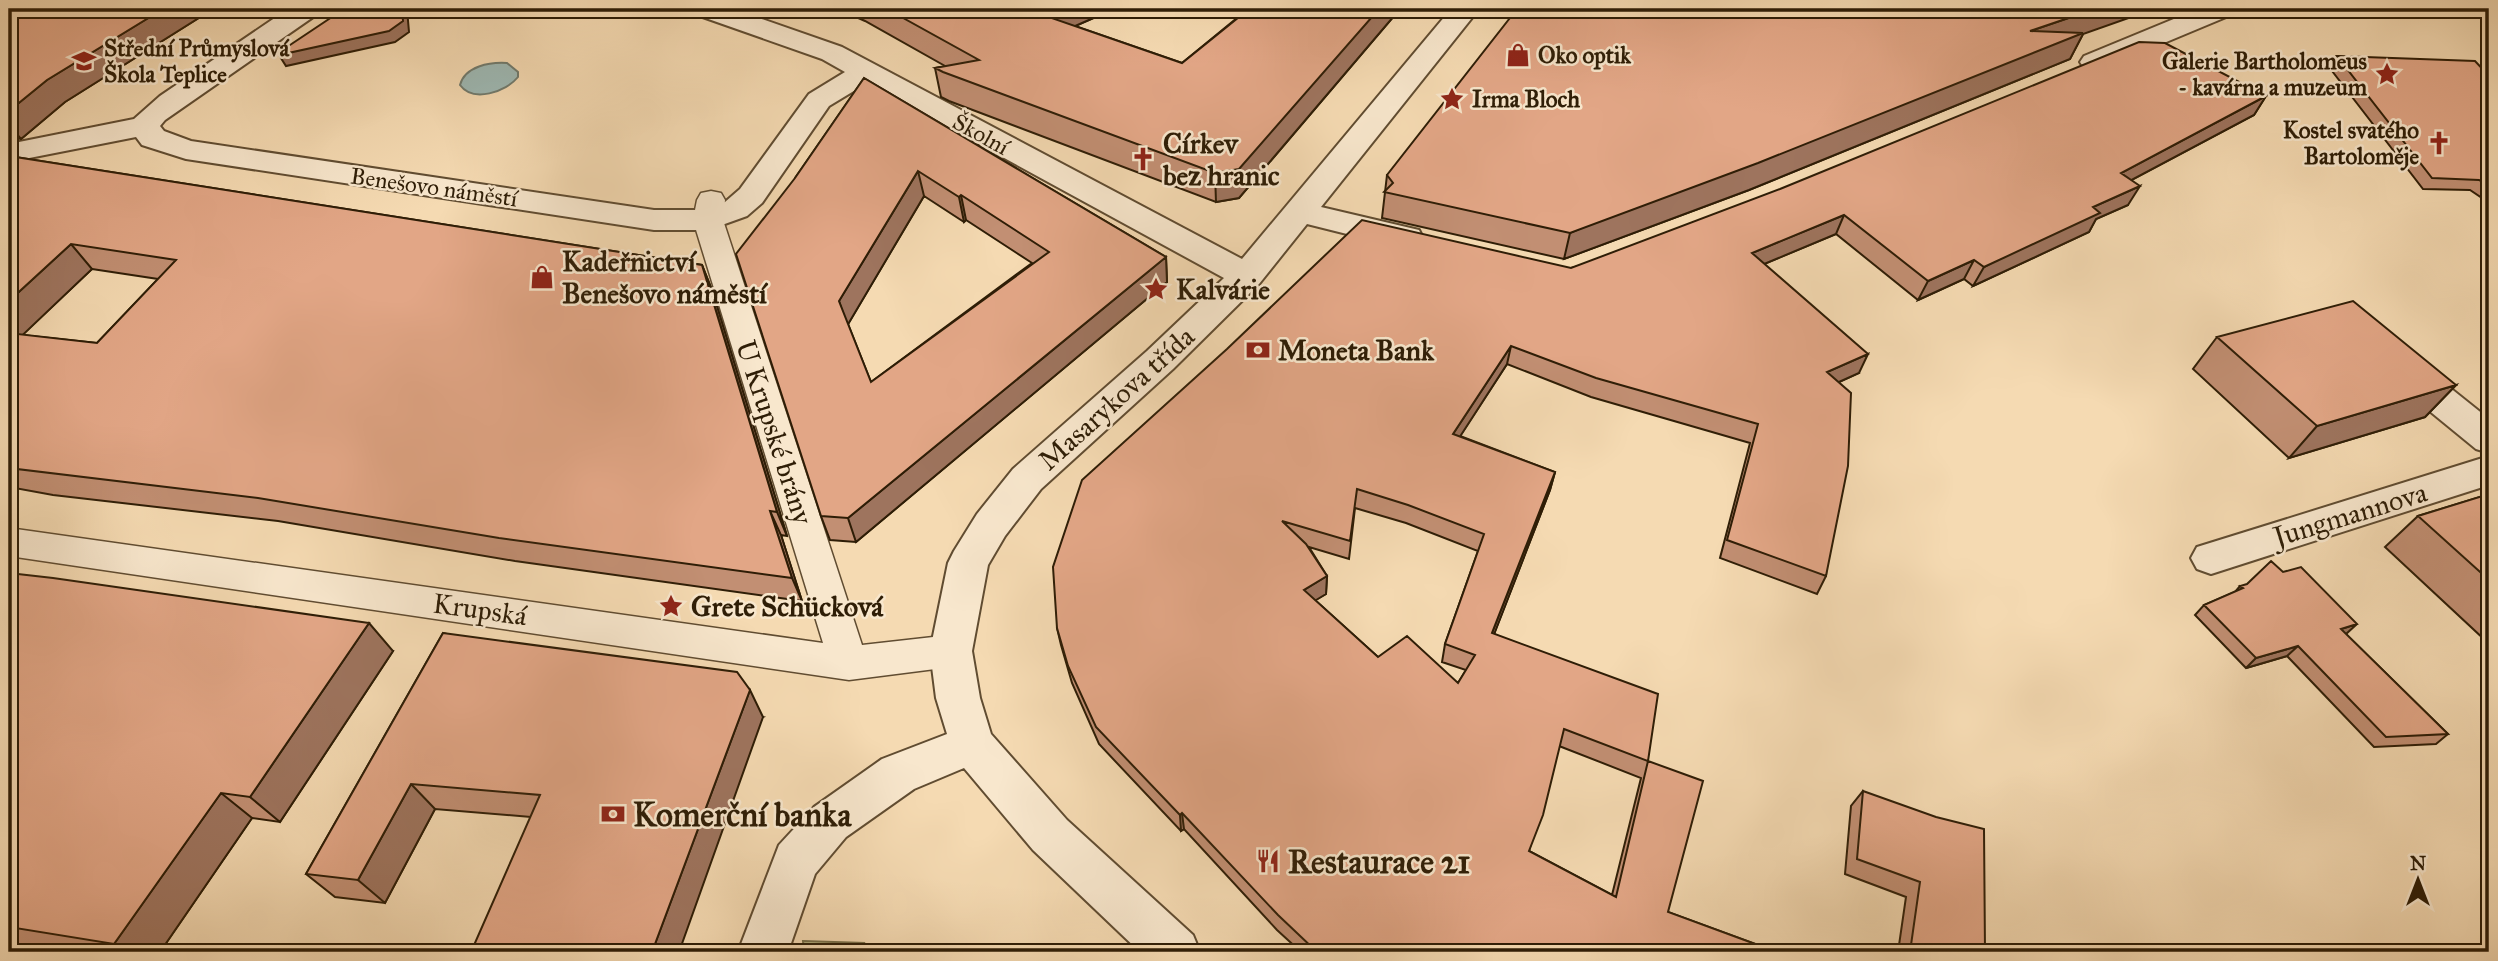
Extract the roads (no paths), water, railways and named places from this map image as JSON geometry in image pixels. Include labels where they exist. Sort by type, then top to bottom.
[{"type":"street","points":[[9,153],[144,126],[170,102],[306,9]]},
{"type":"street","name":"Školní","points":[[707,9],[807,44],[867,71],[1092,195],[1247,276]]},
{"type":"street","name":"Masarykova třída","points":[[972,744],[958,698],[951,651],[968,563],[991,525],[1027,479],[1160,360],[1247,276],[1465,9]]},
{"type":"street","points":[[2068,72],[2221,9]]},
{"type":"street","name":"Benešovo náměstí","points":[[144,126],[153,138],[186,150],[653,220],[709,210],[736,209],[751,196],[819,100],[867,71]]},
{"type":"street","name":"U Krupské brány","points":[[709,210],[849,663]]},
{"type":"street","points":[[1300,212],[1430,243]]},
{"type":"street","points":[[2377,349],[2489,439]]},
{"type":"street","name":"Jungmannova","points":[[2211,558],[2489,470]]},
{"type":"street","name":"Krupská","points":[[9,542],[849,663],[951,651]]},
{"type":"street","points":[[763,952],[796,861],[830,822],[898,774],[972,744],[1050,835],[1175,952]]},
{"type":"water","points":[[507,63],[518,72],[518,77],[498,91],[473,93],[460,85],[467,73],[479,66]]},
{"type":"place","name":"Oko optik","points":[[1518,55]]},
{"type":"place","name":"Střední Průmyslová Škola Teplice","points":[[84,61]]},
{"type":"place","name":"Galerie Bartholomeus - kavárna a muzeum","points":[[2387,74]]},
{"type":"place","name":"Irma Bloch","points":[[1452,99]]},
{"type":"place","name":"Kostel svatého Bartoloměje","points":[[2439,143]]},
{"type":"place","name":"Církev bez hranic","points":[[1143,159]]},
{"type":"place","name":"Kadeřnictví Benešovo náměstí","points":[[542,277]]},
{"type":"place","name":"Kalvárie","points":[[1156,289]]},
{"type":"place","name":"Moneta Bank","points":[[1258,350]]},
{"type":"place","name":"Grete Schücková","points":[[671,606]]},
{"type":"place","name":"Komerční banka","points":[[613,814]]},
{"type":"place","name":"Restaurace 21","points":[[1268,861]]}]
